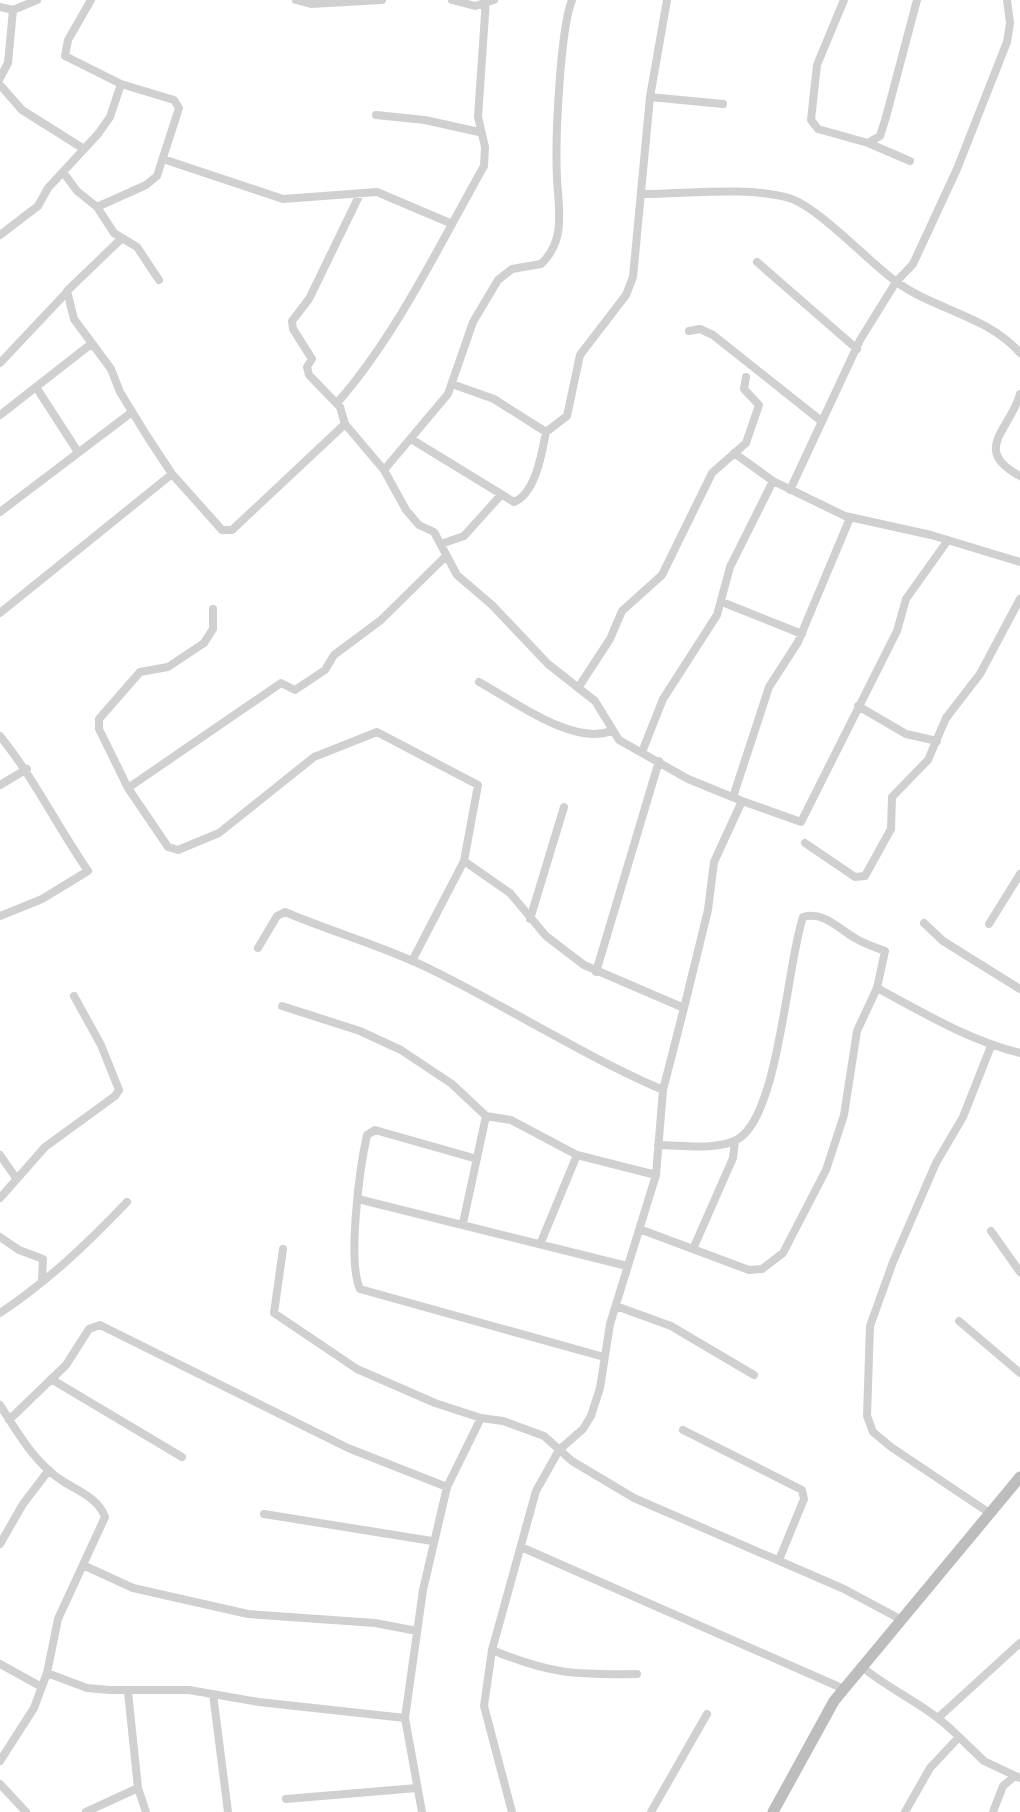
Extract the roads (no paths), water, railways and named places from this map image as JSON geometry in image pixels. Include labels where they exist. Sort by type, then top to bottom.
[{"type":"street","points":[[0,7],[13,10],[35,0]]},
{"type":"street","points":[[91,0],[64,53],[87,70],[161,95],[178,104],[179,114],[152,181],[97,207]]},
{"type":"street","points":[[296,0],[311,4],[382,0]]},
{"type":"street","points":[[337,403],[389,331],[484,166],[485,147],[479,132],[489,2],[475,6],[452,0]]},
{"type":"street","points":[[384,470],[443,401],[473,322],[498,280],[512,269],[541,264],[555,242],[560,215],[557,179],[564,40],[572,0]]},
{"type":"street","points":[[411,439],[500,496],[514,502],[521,499],[541,461],[546,432],[567,416],[580,355],[631,286],[643,194],[650,97],[667,0]]},
{"type":"street","points":[[844,0],[817,65],[811,120],[818,129],[868,143],[910,161]]},
{"type":"street","points":[[868,143],[880,136],[917,0]]},
{"type":"street","points":[[790,490],[820,420],[896,282],[913,264],[957,169],[997,69],[1010,23],[1007,0]]},
{"type":"street","points":[[0,78],[8,63],[13,10]]},
{"type":"street","points":[[0,235],[38,206],[110,117],[121,84]]},
{"type":"street","points":[[0,85],[22,110],[84,149]]},
{"type":"street","points":[[650,97],[723,104]]},
{"type":"street","points":[[376,115],[425,120],[479,132]]},
{"type":"street","points":[[163,159],[283,199],[383,193],[450,223]]},
{"type":"street","points":[[63,172],[77,191],[97,207],[114,233],[137,247],[159,280]]},
{"type":"street","points":[[360,194],[309,299],[291,324],[312,359],[307,367],[309,375],[337,403],[345,424],[384,470],[406,510],[419,525],[434,532],[457,575],[492,605],[548,664],[603,709],[611,731],[619,740],[688,779],[801,822],[897,631],[906,599],[948,540]]},
{"type":"street","points":[[643,194],[789,198],[811,211],[896,282],[922,298],[978,322],[1011,342],[1020,353]]},
{"type":"street","points":[[0,363],[122,238]]},
{"type":"street","points":[[757,262],[857,349]]},
{"type":"street","points":[[66,293],[74,319],[111,369],[132,412],[172,474],[222,530],[232,530],[345,424]]},
{"type":"street","points":[[689,331],[700,329],[713,335],[820,420]]},
{"type":"street","points":[[0,415],[91,344]]},
{"type":"street","points":[[578,688],[610,639],[622,611],[662,575],[712,473],[746,443],[758,409],[744,389],[746,377]]},
{"type":"street","points":[[452,384],[494,399],[546,432]]},
{"type":"street","points":[[36,387],[78,452]]},
{"type":"street","points":[[1020,394],[1000,435],[996,456],[1002,466],[1020,476]]},
{"type":"street","points":[[0,512],[132,412]]},
{"type":"street","points":[[734,453],[773,481],[850,518],[948,540],[1020,562]]},
{"type":"street","points":[[0,613],[172,474]]},
{"type":"street","points":[[642,752],[663,699],[722,602],[730,567],[773,481]]},
{"type":"street","points":[[441,544],[464,536],[500,496]]},
{"type":"street","points":[[512,1812],[484,1706],[492,1650],[536,1491],[559,1450],[583,1429],[591,1416],[616,1306],[627,1266],[642,1230],[656,1175],[663,1090],[708,910],[714,862],[738,799],[769,687],[802,634],[850,518]]},
{"type":"street","points":[[128,788],[281,683],[295,690],[325,670],[334,655],[381,620],[445,557]]},
{"type":"street","points":[[805,843],[855,877],[865,876],[891,829],[892,797],[928,760],[946,718],[980,674],[1020,599]]},
{"type":"street","points":[[722,602],[802,634]]},
{"type":"street","points":[[213,609],[213,629],[204,643],[168,667],[140,672],[99,719],[99,729],[128,788],[168,847],[178,850],[219,833],[314,757],[377,732],[478,785],[464,861],[412,961]]},
{"type":"street","points":[[479,682],[574,733],[601,735],[611,731]]},
{"type":"street","points":[[858,706],[906,734],[937,741]]},
{"type":"street","points":[[0,736],[27,769],[52,819],[88,871],[42,899],[0,916]]},
{"type":"street","points":[[596,972],[659,761]]},
{"type":"street","points":[[0,785],[27,769]]},
{"type":"street","points":[[530,919],[564,807]]},
{"type":"street","points":[[464,861],[510,893],[556,945],[596,972],[684,1008]]},
{"type":"street","points":[[989,924],[1020,874]]},
{"type":"street","points":[[258,948],[277,916],[285,912],[412,961],[532,1021],[585,1055],[663,1090]]},
{"type":"street","points":[[642,1230],[749,1270],[762,1269],[783,1253],[836,1144],[849,1094],[857,1031],[877,988],[885,951],[856,939],[834,922],[803,917],[773,1062],[757,1114],[746,1133],[735,1141],[658,1145]]},
{"type":"street","points":[[924,923],[943,941],[1020,989]]},
{"type":"street","points":[[877,988],[991,1046],[1020,1053]]},
{"type":"street","points":[[0,1198],[45,1147],[119,1090],[101,1045],[74,996]]},
{"type":"street","points":[[282,1006],[360,1031],[401,1050],[452,1084],[486,1116],[511,1120],[577,1155],[656,1175]]},
{"type":"street","points":[[988,1512],[891,1447],[873,1432],[867,1416],[870,1326],[893,1262],[936,1163],[963,1117],[991,1046]]},
{"type":"street","points":[[463,1223],[486,1116]]},
{"type":"street","points":[[477,1159],[375,1130],[367,1135],[358,1199],[356,1263],[360,1289],[604,1357]]},
{"type":"street","points":[[693,1249],[733,1158],[735,1141]]},
{"type":"street","points":[[0,1155],[16,1178]]},
{"type":"street","points":[[541,1242],[577,1155]]},
{"type":"street","points":[[358,1199],[541,1242],[627,1266]]},
{"type":"street","points":[[0,1313],[42,1280],[58,1272],[127,1202]]},
{"type":"street","points":[[991,1231],[1020,1272]]},
{"type":"street","points":[[0,1237],[19,1250],[43,1259],[42,1280]]},
{"type":"street","points":[[283,1249],[274,1307],[278,1317],[357,1369],[481,1418],[526,1428],[544,1436],[559,1450],[634,1498],[779,1560],[900,1619]]},
{"type":"street","points":[[616,1306],[671,1326],[754,1375]]},
{"type":"street","points":[[959,1321],[1020,1373]]},
{"type":"street","points":[[9,1420],[66,1365],[89,1329],[100,1325],[348,1448],[447,1487]]},
{"type":"street","points":[[51,1379],[182,1457]]},
{"type":"street","points":[[0,1405],[49,1470],[102,1509],[102,1526],[58,1619],[47,1673],[34,1708],[0,1761]]},
{"type":"street","points":[[422,1812],[405,1718],[417,1631],[432,1541],[447,1487],[481,1418]]},
{"type":"street","points":[[683,1430],[802,1490],[804,1499],[779,1560]]},
{"type":"street","points":[[0,1544],[23,1504],[49,1470]]},
{"type":"street","points":[[773,1812],[825,1715],[844,1689],[988,1512],[1018,1482]]},
{"type":"street","points":[[264,1514],[432,1541]]},
{"type":"street","points":[[521,1547],[844,1689]]},
{"type":"street","points":[[85,1566],[133,1588],[248,1614],[375,1623],[417,1631]]},
{"type":"street","points":[[939,1717],[1020,1643]]},
{"type":"street","points":[[492,1650],[538,1669],[577,1675],[637,1674]]},
{"type":"street","points":[[0,1664],[40,1686]]},
{"type":"street","points":[[862,1667],[894,1693],[926,1706],[984,1761],[1018,1777]]},
{"type":"street","points":[[47,1673],[87,1688],[128,1692],[189,1690],[348,1714],[405,1718]]},
{"type":"street","points":[[128,1692],[138,1788],[146,1812]]},
{"type":"street","points":[[213,1694],[228,1812]]},
{"type":"street","points":[[651,1812],[707,1714]]},
{"type":"street","points":[[905,1812],[930,1768],[959,1737]]},
{"type":"street","points":[[993,1812],[1003,1786],[1018,1777]]},
{"type":"street","points":[[0,1784],[26,1812]]},
{"type":"street","points":[[86,1812],[138,1788]]},
{"type":"street","points":[[286,1799],[417,1788]]}]
